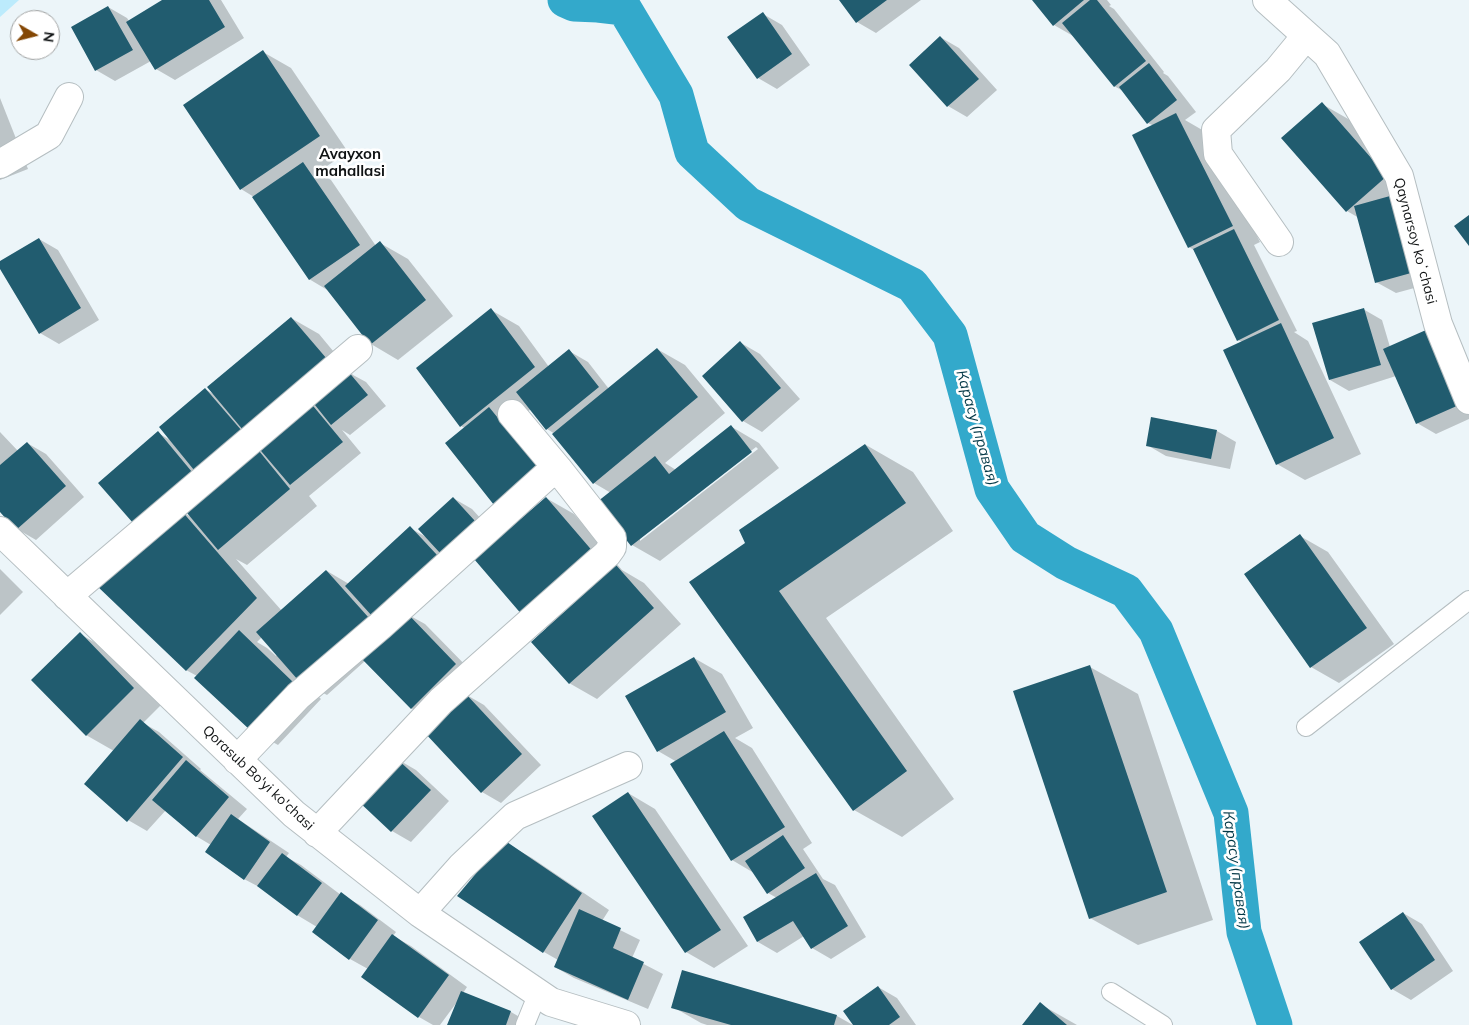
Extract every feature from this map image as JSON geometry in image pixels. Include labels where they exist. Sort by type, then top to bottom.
[{"type":"street","name":"Qaynarsoy koʻchasi","points":[[1267,0],[1327,54],[1399,176],[1438,324],[1469,400]]},
{"type":"street","points":[[1278,242],[1218,154],[1216,130],[1278,70],[1306,36]]},
{"type":"street","points":[[0,164],[49,135],[70,97]]},
{"type":"street","points":[[67,596],[358,349]]},
{"type":"street","points":[[317,833],[441,701],[607,554],[612,547],[612,538],[512,414]]},
{"type":"street","points":[[237,760],[298,696],[380,626],[545,477],[558,469]]},
{"type":"street","name":"Qorasub Bo'yi ko'chasi","points":[[0,531],[237,760],[317,833],[420,913],[551,1002],[626,1025]]},
{"type":"street","points":[[420,913],[461,867],[516,816],[628,766]]},
{"type":"lane","points":[[1306,727],[1469,600]]},
{"type":"lane","points":[[1111,992],[1163,1025]]},
{"type":"lane","points":[[525,1025],[538,993]]},
{"type":"shaded area","points":[[0,0],[19,0],[0,17]]},
{"type":"building","points":[[162,0],[209,0],[225,27],[155,70],[126,22]]},
{"type":"building","points":[[839,0],[887,0],[856,23]]},
{"type":"building","points":[[1032,0],[1084,0],[1053,26]]},
{"type":"building","points":[[1090,0],[1097,0],[1146,61],[1114,87],[1062,23]]},
{"type":"building","points":[[108,6],[133,50],[95,71],[71,27]]},
{"type":"building","points":[[763,12],[792,54],[757,79],[727,37]]},
{"type":"building","points":[[940,36],[979,79],[947,107],[909,65]]},
{"type":"building","points":[[263,50],[320,136],[240,190],[183,105]]},
{"type":"building","points":[[1149,63],[1177,100],[1147,124],[1119,87]]},
{"type":"building","points":[[1322,102],[1387,176],[1346,212],[1281,138]]},
{"type":"building","points":[[1176,113],[1233,226],[1188,248],[1132,135]]},
{"type":"building","points":[[303,162],[360,245],[309,280],[252,197]]},
{"type":"building","points":[[1390,196],[1411,273],[1375,283],[1354,206]]},
{"type":"building","points":[[1469,215],[1469,246],[1454,226]]},
{"type":"building","points":[[1234,229],[1279,320],[1237,341],[1193,249]]},
{"type":"building","points":[[39,238],[81,308],[39,334],[0,269],[0,261]]},
{"type":"building","points":[[380,241],[426,300],[370,345],[324,286]]},
{"type":"building","points":[[491,308],[535,367],[460,427],[416,368]]},
{"type":"building","points":[[1364,308],[1381,365],[1329,380],[1312,323]]},
{"type":"building","points":[[291,317],[327,359],[243,430],[207,387]]},
{"type":"building","points":[[1281,323],[1334,438],[1276,465],[1223,350]]},
{"type":"building","points":[[1426,330],[1459,405],[1416,424],[1383,349]]},
{"type":"building","points":[[740,341],[781,388],[742,422],[702,376]]},
{"type":"building","points":[[657,348],[698,397],[593,484],[552,434]]},
{"type":"building","points":[[569,349],[599,387],[546,430],[516,392]]},
{"type":"building","points":[[347,370],[368,395],[331,425],[311,400]]},
{"type":"building","points":[[205,388],[242,431],[194,470],[159,427]]},
{"type":"building","points":[[309,401],[343,442],[290,485],[256,445]]},
{"type":"building","points":[[489,407],[537,466],[494,505],[445,443]]},
{"type":"building","points":[[1151,417],[1217,430],[1211,459],[1146,446]]},
{"type":"building","points":[[731,425],[752,452],[631,546],[597,502],[655,456],[669,474]]},
{"type":"building","points":[[158,431],[192,472],[133,523],[98,483]]},
{"type":"building","points":[[27,442],[66,486],[16,530],[0,512],[0,465]]},
{"type":"building","points":[[865,444],[906,503],[779,591],[907,771],[853,811],[689,582],[745,543],[739,530]]},
{"type":"building","points":[[255,446],[290,489],[218,550],[182,507]]},
{"type":"building","points":[[453,497],[475,521],[440,553],[418,529]]},
{"type":"building","points":[[546,497],[595,554],[523,616],[474,559]]},
{"type":"building","points":[[180,509],[257,598],[186,671],[96,585]]},
{"type":"building","points":[[410,526],[437,555],[372,616],[345,586]]},
{"type":"building","points":[[1300,534],[1367,628],[1310,668],[1244,574]]},
{"type":"building","points":[[616,565],[654,608],[569,684],[531,642]]},
{"type":"building","points":[[326,570],[369,618],[298,680],[256,632]]},
{"type":"building","points":[[406,612],[456,664],[411,709],[360,657]]},
{"type":"building","points":[[239,630],[294,683],[250,730],[194,678]]},
{"type":"building","points":[[80,632],[134,688],[86,736],[31,680]]},
{"type":"building","points":[[694,657],[726,712],[657,752],[625,696]]},
{"type":"building","points":[[1090,665],[1167,892],[1089,919],[1013,691]]},
{"type":"building","points":[[465,693],[522,754],[481,793],[424,732]]},
{"type":"building","points":[[140,719],[183,757],[127,822],[84,784]]},
{"type":"building","points":[[724,731],[785,827],[731,861],[670,764]]},
{"type":"building","points":[[396,758],[431,790],[391,832],[357,800]]},
{"type":"building","points":[[186,760],[229,797],[196,837],[152,800]]},
{"type":"building","points":[[628,792],[721,930],[685,953],[592,816]]},
{"type":"building","points":[[231,814],[270,842],[244,880],[205,852]]},
{"type":"building","points":[[783,835],[805,868],[767,894],[745,861]]},
{"type":"building","points":[[504,840],[582,893],[543,953],[457,896]]},
{"type":"building","points":[[282,853],[322,883],[297,916],[257,886]]},
{"type":"building","points":[[816,873],[848,926],[811,949],[793,921],[757,942],[743,917]]},
{"type":"building","points":[[341,892],[378,920],[349,960],[312,932]]},
{"type":"building","points":[[579,909],[621,928],[613,948],[644,962],[628,1000],[554,967]]},
{"type":"building","points":[[1403,912],[1435,960],[1391,990],[1359,942]]},
{"type":"building","points":[[392,934],[449,975],[418,1018],[361,977]]},
{"type":"building","points":[[682,970],[837,1015],[834,1025],[731,1025],[671,1008]]},
{"type":"building","points":[[878,986],[900,1017],[889,1025],[853,1025],[843,1011]]},
{"type":"building","points":[[461,991],[511,1011],[506,1025],[447,1025]]},
{"type":"building","points":[[1040,1002],[1067,1025],[1022,1025]]},
{"type":"waterway","name":"Карасу (правая)","points":[[565,0],[574,4],[624,8],[676,95],[692,152],[748,204],[912,285],[950,335],[992,489],[1025,537],[1066,563],[1126,591],[1156,631],[1231,813],[1244,932],[1275,1025]]},
{"type":"district","name":"Avayxon mahallasi","points":[[350,162]]}]
